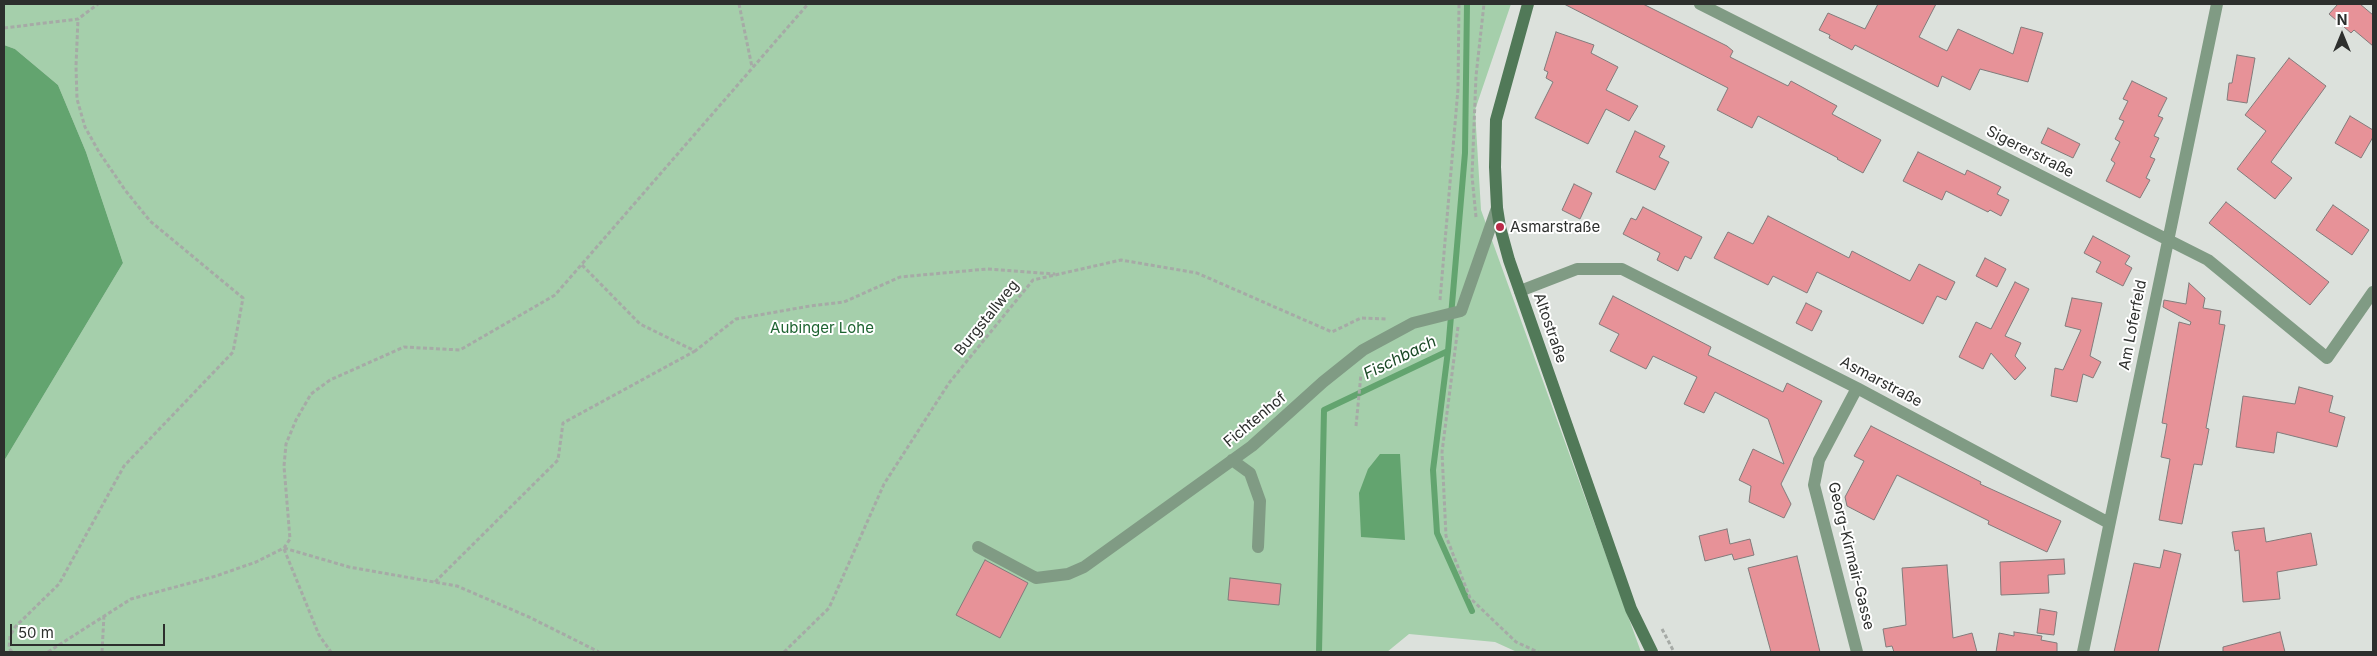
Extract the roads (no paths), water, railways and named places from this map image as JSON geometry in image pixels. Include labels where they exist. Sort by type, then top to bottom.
[{"type":"main road","name":"Altostraße","points":[[1528,4],[1496,120],[1497,208],[1509,260],[1628,600],[1652,652]]},
{"type":"street","name":"Sigererstraße","points":[[1700,4],[2208,260],[2327,358],[2373,292]]},
{"type":"street","name":"Am Loferfeld","points":[[2083,652],[2216,4]]},
{"type":"street","name":"Fichtenhof","points":[[978,547],[1036,578],[1068,574],[1084,567],[1252,446],[1323,382],[1363,350],[1413,324],[1460,311],[1483,242],[1497,208]]},
{"type":"street","name":"Asmarstraße","points":[[1520,291],[1577,270],[1622,269],[1858,388],[2109,523]]},
{"type":"street","name":"Georg-Kirmair-Gasse","points":[[1858,388],[1819,460],[1814,485],[1858,652]]},
{"type":"street","points":[[1232,460],[1250,473],[1260,501],[1258,547]]},
{"type":"waterway","name":"Fischbach","points":[[1319,652],[1324,410],[1448,351],[1465,153],[1467,4]]},
{"type":"waterway","points":[[1448,351],[1433,470],[1437,533],[1472,611]]},
{"type":"place","name":"Asmarstraße","points":[[1500,227]]},
{"type":"park label","name":"Aubinger Lohe","points":[[822,328]]}]
